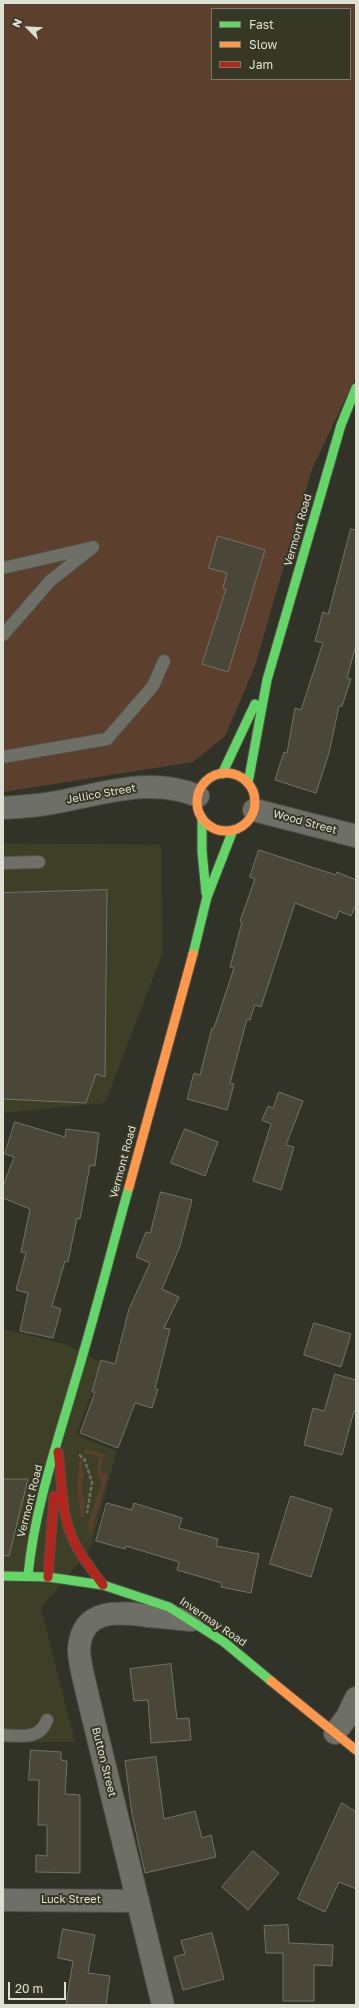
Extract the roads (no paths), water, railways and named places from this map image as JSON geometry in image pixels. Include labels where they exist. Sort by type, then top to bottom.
[{"type":"street","name":"Vermont Road","points":[[254,810],[254,796],[248,783],[267,680],[339,433],[356,388]]},
{"type":"street","name":"Vermont Road","points":[[222,774],[267,680]]},
{"type":"street","points":[[198,796],[205,783],[213,777],[222,774],[236,775],[248,783]]},
{"type":"street","name":"Jellico Street","points":[[3,808],[45,804],[131,787],[180,788],[198,796]]},
{"type":"street","name":"Vermont Road","points":[[198,796],[198,810],[202,818],[202,851],[207,897]]},
{"type":"street","points":[[202,818],[209,825],[220,831],[233,830],[244,825],[254,810]]},
{"type":"street","name":"Wood Street","points":[[254,810],[356,836]]},
{"type":"street","name":"Vermont Road","points":[[28,1575],[38,1510],[198,936],[207,897],[233,830]]},
{"type":"street","name":"Vermont Road","points":[[48,1577],[60,1433]]},
{"type":"street","points":[[58,1451],[64,1509],[69,1532],[81,1555],[103,1585]]},
{"type":"street","name":"Invermay Road","points":[[3,1576],[28,1575],[103,1585],[169,1607],[192,1620],[224,1642],[356,1750]]},
{"type":"street","name":"Button Street","points":[[162,2005],[88,1697],[79,1647],[87,1628],[96,1618],[117,1613],[192,1620]]},
{"type":"street","points":[[335,1733],[347,1717],[356,1698]]},
{"type":"street","name":"Luck Street","points":[[3,1900],[138,1901]]},
{"type":"lane","points":[[3,568],[93,547],[50,581],[3,635]]},
{"type":"lane","points":[[3,758],[107,739],[153,686],[164,661]]},
{"type":"lane","points":[[3,863],[39,862]]},
{"type":"lane","points":[[3,1735],[28,1736],[38,1733],[44,1727],[47,1720]]}]
